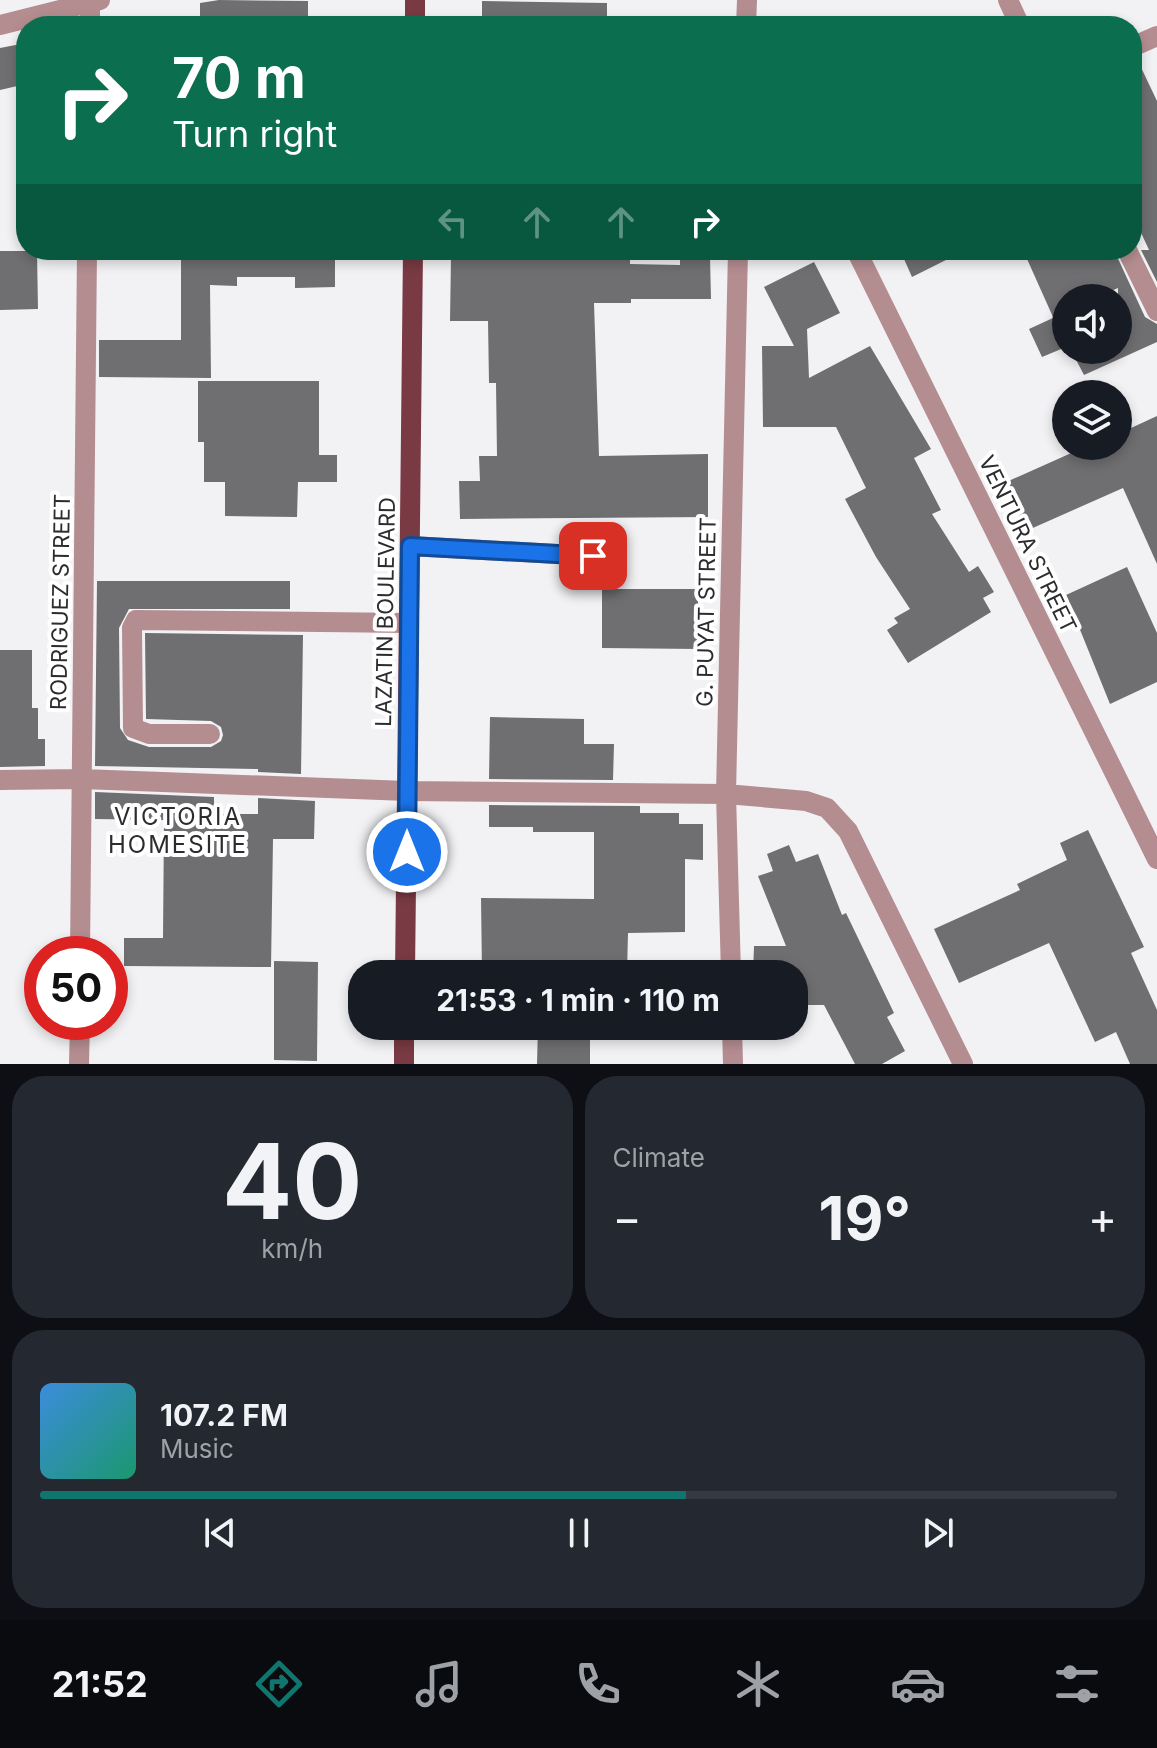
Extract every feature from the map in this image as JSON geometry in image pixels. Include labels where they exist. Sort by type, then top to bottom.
[{"type":"main road","name":"LAZATIN BOULEVARD","points":[[405,960],[413,260]]},
{"type":"main road","points":[[404,1040],[404,1064]]},
{"type":"street","points":[[36,16],[95,1]]},
{"type":"street","name":"RODRIGUEZ STREET","points":[[80,936],[87,260]]},
{"type":"street","name":"G. PUYAT STREET","points":[[731,960],[726,794],[738,260]]},
{"type":"street","name":"VENTURA STREET","points":[[861,260],[1157,859]]},
{"type":"street","points":[[1132,260],[1157,311]]},
{"type":"street","points":[[410,546],[593,556]]},
{"type":"street","points":[[210,734],[149,734],[133,728],[132,628],[136,620],[409,623]]},
{"type":"street","points":[[0,780],[82,779],[407,791],[726,794],[806,801],[827,808],[848,831],[963,1064]]},
{"type":"street","points":[[79,1064],[80,1040]]},
{"type":"street","points":[[732,1040],[733,1064]]},
{"type":"building","points":[[219,0],[308,1],[308,16],[200,16],[200,3]]},
{"type":"building","points":[[482,1],[607,3],[607,16],[482,16]]},
{"type":"building","points":[[16,45],[16,86],[0,90],[0,48]]},
{"type":"building","points":[[1142,70],[1157,101],[1157,282],[1142,252],[1149,250],[1142,235]]},
{"type":"building","points":[[0,251],[16,251],[16,260],[37,260],[38,309],[0,310]]},
{"type":"building","points":[[181,260],[335,260],[335,287],[295,288],[295,277],[237,277],[237,286],[210,285],[211,378],[99,377],[99,340],[181,340]]},
{"type":"building","points":[[451,260],[630,260],[630,264],[680,265],[680,260],[710,260],[711,299],[631,299],[631,303],[594,303],[599,456],[708,454],[708,517],[460,519],[459,481],[480,481],[479,456],[497,456],[496,383],[489,383],[488,321],[450,321]]},
{"type":"building","points":[[904,260],[946,260],[912,277]]},
{"type":"building","points":[[1027,260],[1119,260],[1130,284],[1052,284],[1052,315]]},
{"type":"building","points":[[814,262],[840,313],[807,329],[809,378],[870,346],[931,449],[914,458],[941,510],[932,514],[969,572],[978,566],[994,592],[983,598],[991,612],[908,663],[887,630],[898,623],[894,618],[910,609],[876,557],[845,499],[866,488],[836,427],[763,427],[762,346],[794,346],[764,287]]},
{"type":"building","points":[[1132,289],[1145,317],[1157,324],[1157,342],[1132,353]]},
{"type":"building","points":[[1052,318],[1052,353],[1042,357],[1029,329]]},
{"type":"building","points":[[1078,364],[1108,364],[1084,375]]},
{"type":"building","points":[[198,381],[319,381],[319,455],[337,455],[337,482],[298,482],[297,517],[225,516],[225,482],[204,482],[204,442],[198,442]]},
{"type":"building","points":[[1157,416],[1157,564],[1123,488],[1026,531],[1004,483],[1056,460],[1132,460],[1132,428]]},
{"type":"building","points":[[1127,567],[1157,633],[1157,682],[1110,704],[1066,595]]},
{"type":"building","points":[[97,581],[290,581],[290,609],[129,609],[119,628],[120,728],[128,740],[149,747],[211,747],[221,741],[223,735],[221,727],[211,721],[146,719],[145,633],[303,635],[301,774],[258,772],[258,769],[95,766]]},
{"type":"building","points":[[602,589],[698,589],[698,649],[602,648]]},
{"type":"building","points":[[0,650],[32,650],[32,708],[38,708],[38,739],[45,739],[45,766],[0,767]]},
{"type":"building","points":[[490,717],[584,719],[584,744],[614,744],[613,780],[489,779]]},
{"type":"building","points":[[95,792],[214,797],[214,814],[258,814],[258,798],[315,801],[314,839],[273,839],[271,967],[128,966],[128,938],[163,938],[164,820],[95,819]]},
{"type":"building","points":[[489,805],[640,806],[640,813],[679,813],[679,824],[703,824],[703,860],[685,859],[685,932],[628,933],[627,960],[482,960],[481,898],[594,899],[594,832],[533,832],[533,827],[489,827]]},
{"type":"building","points":[[1088,830],[1144,947],[1131,953],[1157,1010],[1157,1064],[1130,1064],[1116,1032],[1095,1042],[1049,943],[959,983],[934,929],[1020,890],[1017,884],[1067,860],[1060,843]]},
{"type":"building","points":[[789,845],[796,862],[818,854],[842,915],[846,913],[894,1013],[887,1017],[905,1051],[882,1064],[855,1064],[824,1005],[808,1005],[808,960],[754,960],[754,946],[786,946],[758,876],[773,871],[767,854]]},
{"type":"building","points":[[274,961],[318,962],[317,1061],[274,1060]]},
{"type":"building","points":[[538,1040],[590,1040],[590,1064],[537,1064]]},
{"type":"district","name":"VICTORIA HOMESITE","points":[[178,831]]},
{"type":"route","points":[[407,852],[410,546],[593,556]]}]
